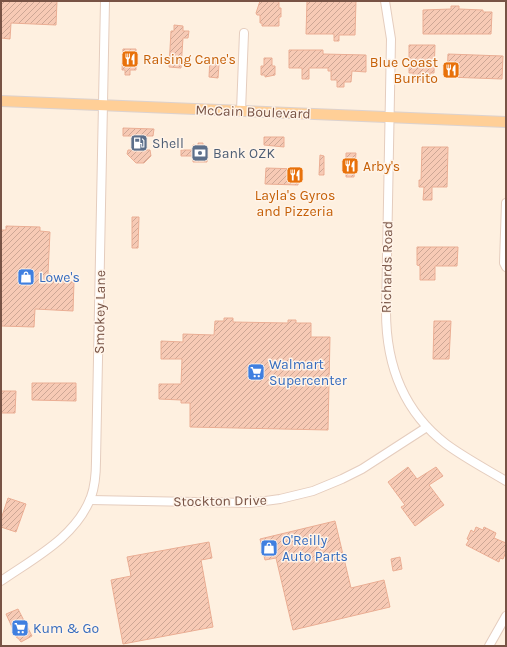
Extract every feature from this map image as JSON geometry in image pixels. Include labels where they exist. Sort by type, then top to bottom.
[{"type":"main road","name":"McCain Boulevard","points":[[1,101],[506,122]]},
{"type":"street","name":"Smokey Lane","points":[[1,581],[55,544],[66,534],[75,524],[90,500],[93,491],[96,460],[105,1]]},
{"type":"street","name":"Richards Road","points":[[385,1],[391,38],[386,311],[388,346],[393,367],[402,390],[427,427],[456,452],[506,481]]},
{"type":"street","points":[[240,111],[244,33]]},
{"type":"street","points":[[506,203],[504,263],[506,267]]},
{"type":"street","name":"Stockton Drive","points":[[90,500],[250,503],[280,499],[313,490],[342,479],[362,469],[427,427]]},
{"type":"street","points":[[489,646],[506,616]]},
{"type":"building","points":[[1,1],[57,1],[56,25],[11,23],[10,39],[1,38]]},
{"type":"building","points":[[260,1],[279,1],[281,17],[279,17],[279,26],[262,26],[262,23],[260,23],[260,15],[257,15],[256,13]]},
{"type":"building","points":[[307,1],[356,1],[355,35],[339,35],[339,41],[334,41],[334,34],[306,34]]},
{"type":"building","points":[[451,6],[459,6],[459,9],[492,12],[491,34],[423,34],[423,10],[451,9]]},
{"type":"building","points":[[174,25],[183,26],[183,31],[189,31],[188,38],[183,38],[181,68],[169,67],[171,31],[174,31]]},
{"type":"building","points":[[409,45],[435,45],[434,73],[430,73],[430,80],[413,80],[413,73],[409,73]]},
{"type":"building","name":"Raising Cane's","points":[[123,49],[136,49],[136,70],[130,70],[130,75],[125,75],[125,70],[122,70]]},
{"type":"building","points":[[289,50],[323,50],[323,54],[366,55],[366,72],[352,71],[351,82],[344,82],[344,87],[337,87],[337,80],[331,80],[331,71],[328,71],[328,68],[309,68],[309,79],[302,79],[302,68],[289,68]]},
{"type":"building","points":[[448,54],[503,56],[502,79],[447,77]]},
{"type":"building","points":[[210,58],[215,58],[215,64],[219,64],[218,78],[209,77]]},
{"type":"building","points":[[264,58],[272,58],[272,66],[275,66],[275,75],[265,77],[265,75],[261,75],[261,66],[264,66]]},
{"type":"building","points":[[123,128],[154,129],[153,136],[142,136],[142,150],[150,150],[151,156],[144,163],[136,163],[127,154],[128,150],[136,150],[136,136],[123,136]]},
{"type":"building","points":[[264,137],[284,137],[284,147],[264,145]]},
{"type":"building","name":"Bank OZK","points":[[198,143],[203,143],[203,146],[207,146],[207,162],[193,162],[193,156],[181,156],[181,150],[193,150],[193,145],[198,146]]},
{"type":"building","points":[[422,147],[448,147],[447,187],[432,187],[432,200],[423,200],[424,187],[419,187],[419,180],[421,180]]},
{"type":"building","name":"Arby's","points":[[346,153],[356,153],[354,177],[346,177]]},
{"type":"building","points":[[320,155],[324,156],[324,175],[319,175]]},
{"type":"building","points":[[266,168],[299,169],[298,185],[265,184]]},
{"type":"building","points":[[132,217],[139,217],[138,248],[132,248]]},
{"type":"building","name":"Lowe's","points":[[6,226],[40,227],[40,231],[50,232],[48,274],[51,274],[51,281],[74,282],[73,311],[35,309],[34,327],[1,326],[1,230],[6,230]]},
{"type":"building","points":[[417,247],[458,247],[457,266],[435,266],[435,280],[420,280],[420,266],[417,265]]},
{"type":"building","name":"Walmart Supercenter","points":[[224,318],[233,318],[233,322],[288,323],[288,320],[296,320],[296,323],[311,323],[311,337],[330,337],[328,430],[190,427],[190,403],[181,403],[181,400],[159,399],[159,384],[181,384],[182,359],[161,359],[161,341],[183,342],[183,334],[214,335],[215,321],[224,321]]},
{"type":"building","points":[[434,321],[451,321],[449,359],[433,359]]},
{"type":"building","points":[[32,383],[76,383],[76,401],[32,400]]},
{"type":"building","points":[[1,391],[16,391],[15,413],[1,413]]},
{"type":"building","points":[[408,467],[417,479],[436,467],[443,476],[429,485],[444,505],[415,526],[401,507],[405,505],[388,482]]},
{"type":"building","points":[[8,498],[26,504],[16,532],[1,527],[1,519]]},
{"type":"building","points":[[335,521],[351,588],[384,580],[390,607],[293,630],[276,558],[265,560],[260,539]]},
{"type":"building","points":[[476,527],[483,530],[484,527],[496,533],[494,538],[506,543],[506,552],[503,559],[500,558],[499,562],[466,545],[469,540],[467,539],[471,530],[474,532]]},
{"type":"building","points":[[209,542],[212,558],[201,560],[213,627],[123,644],[111,580],[131,576],[127,557]]},
{"type":"building","points":[[400,557],[402,569],[393,571],[391,559]]},
{"type":"building","name":"Kum & Go","points":[[18,609],[32,636],[21,642],[17,638],[6,614]]},
{"type":"place","name":"Raising Cane's","points":[[130,59]]},
{"type":"place","name":"Blue Coast Burrito","points":[[451,70]]},
{"type":"place","name":"Shell","points":[[139,143]]},
{"type":"place","name":"Bank OZK","points":[[200,153]]},
{"type":"place","name":"Arby's","points":[[350,166]]},
{"type":"place","name":"Layla's Gyros and Pizzeria","points":[[295,175]]},
{"type":"place","name":"Lowe's","points":[[26,277]]},
{"type":"place","name":"Walmart Supercenter","points":[[256,372]]},
{"type":"place","name":"O'Reilly Auto Parts","points":[[269,548]]},
{"type":"place","name":"Kum & Go","points":[[20,628]]}]
